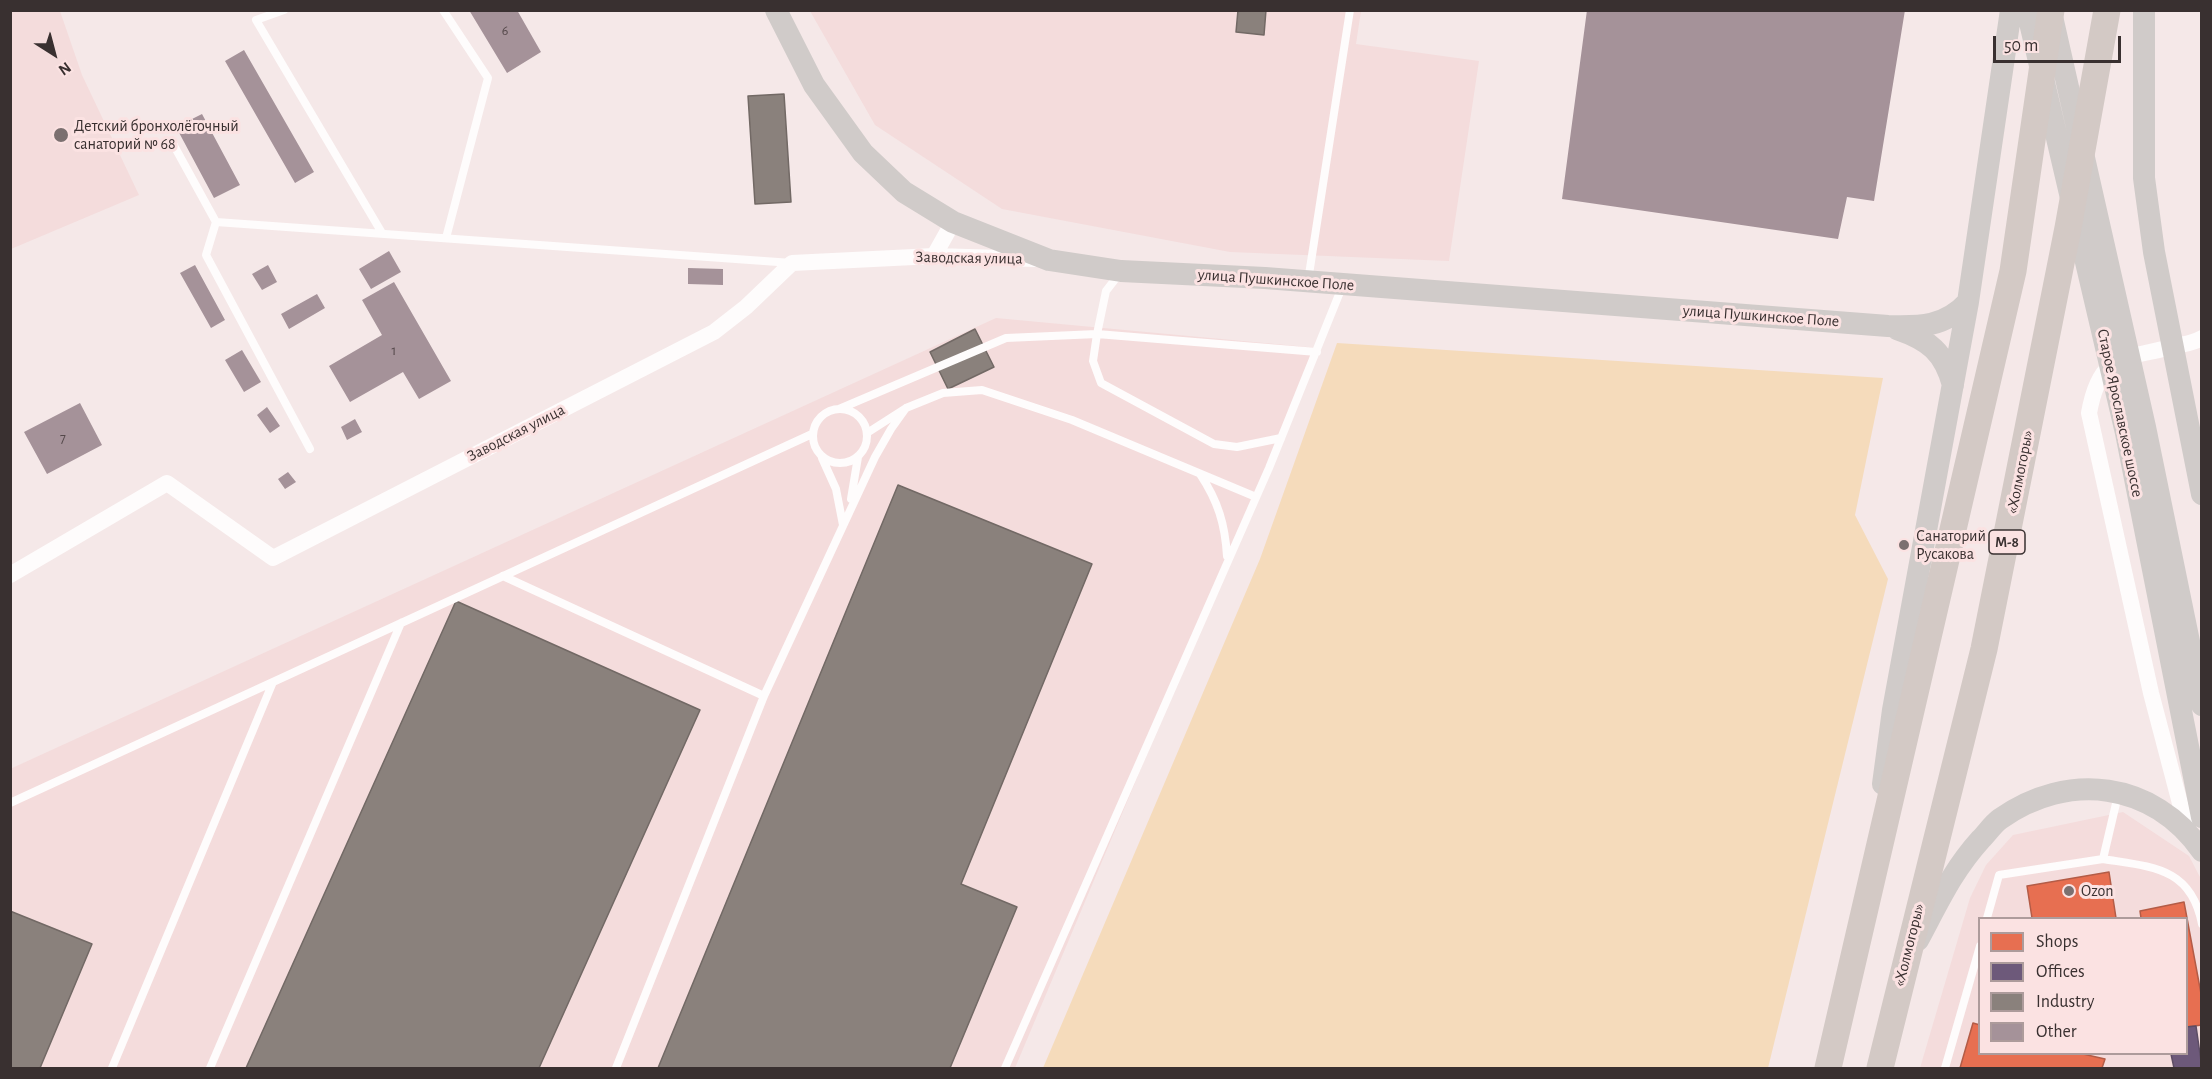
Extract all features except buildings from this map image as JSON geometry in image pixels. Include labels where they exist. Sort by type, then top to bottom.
[{"type":"highway","points":[[1828,1068],[2013,271],[2051,10]]},
{"type":"highway","name":"«Холмогоры»","points":[[1880,1068],[1984,649],[2005,550],[2107,10]]},
{"type":"main road","name":"улица Пушкинское Поле","points":[[776,10],[814,85],[863,153],[904,192],[953,222],[1049,260],[1121,271],[1343,284],[1887,326],[1921,327],[1941,323],[1958,313],[1968,302]]},
{"type":"main road","points":[[1865,916],[1893,710],[1968,302],[2012,10]]},
{"type":"main road","name":"Старое Ярославское шоссе","points":[[2027,10],[2135,430],[2202,705]]},
{"type":"main road","name":"Старое Ярославское шоссе","points":[[2051,10],[2135,430],[2194,823]]},
{"type":"main road","points":[[2144,10],[2144,178],[2154,252],[2202,494]]},
{"type":"main road","name":"улица Пушкинское Поле","points":[[1887,326],[1918,336],[1938,351],[1948,366],[1953,387]]},
{"type":"main road","points":[[1903,968],[1958,864],[1998,820],[2037,799],[2077,790],[2119,790],[2194,823],[2202,851]]},
{"type":"street","points":[[934,256],[953,222]]},
{"type":"street","name":"Заводская улица","points":[[10,575],[167,483],[273,558],[714,332],[746,307],[792,262],[934,256],[1049,260]]},
{"type":"street","points":[[2194,823],[2151,693],[2089,413],[2092,393],[2103,370],[2115,360],[2202,338]]},
{"type":"lane","points":[[284,10],[256,20],[382,233]]},
{"type":"lane","points":[[443,10],[488,78],[446,238]]},
{"type":"lane","points":[[1308,282],[1350,10]]},
{"type":"lane","points":[[172,142],[216,222],[207,255],[309,449]]},
{"type":"lane","points":[[216,222],[792,262]]},
{"type":"lane","points":[[1121,271],[1106,291],[1097,334],[1093,361],[1101,383],[1214,444],[1237,447],[1281,438]]},
{"type":"lane","points":[[1005,1068],[1256,496],[1343,284]]},
{"type":"lane","points":[[843,526],[836,489],[822,458],[814,447],[812,434],[816,421],[826,412],[839,409],[1006,338],[1097,334],[1317,352]]},
{"type":"lane","points":[[867,432],[906,408],[943,393],[982,390],[1072,420],[1256,496]]},
{"type":"lane","points":[[616,1068],[764,696],[875,457],[906,408]]},
{"type":"lane","points":[[822,458],[834,464],[847,463],[858,457],[866,446],[867,432],[857,416],[852,412],[839,409]]},
{"type":"lane","points":[[10,802],[812,434]]},
{"type":"lane","points":[[843,526],[854,489],[858,457]]},
{"type":"lane","points":[[1199,473],[1214,495],[1222,515],[1228,560]]},
{"type":"lane","points":[[503,576],[764,696]]},
{"type":"lane","points":[[210,1068],[401,623]]},
{"type":"lane","points":[[112,1068],[273,682]]},
{"type":"lane","points":[[2103,859],[2119,790]]},
{"type":"lane","points":[[1987,917],[1999,875],[2103,859],[2150,867],[2181,880],[2198,902],[2202,924]]},
{"type":"lane","points":[[1946,1068],[1978,953]]},
{"type":"shaded area","name":"Детский бронхолёгочный санаторий № 68","points":[[11,10],[60,11],[82,75],[139,195],[11,249]]},
{"type":"shaded area","points":[[810,11],[1361,11],[1356,44],[1479,61],[1449,261],[1230,252],[1002,209],[875,125]]},
{"type":"shaded area","points":[[996,318],[1318,348],[1015,1068],[11,1068],[10,769]]},
{"type":"shaded area","points":[[1337,343],[1883,378],[1855,515],[1888,579],[1768,1068],[1043,1068],[1260,559]]},
{"type":"shaded area","points":[[2123,812],[2189,856],[2201,879],[2201,1068],[1920,1068],[1970,898],[1986,865],[2013,835]]},
{"type":"place","name":"Детский бронхолёгочный санаторий № 68","points":[[61,135]]},
{"type":"place","name":"Санаторий Русакова","points":[[1904,545]]},
{"type":"place","name":"Ozon","points":[[2069,891]]}]
